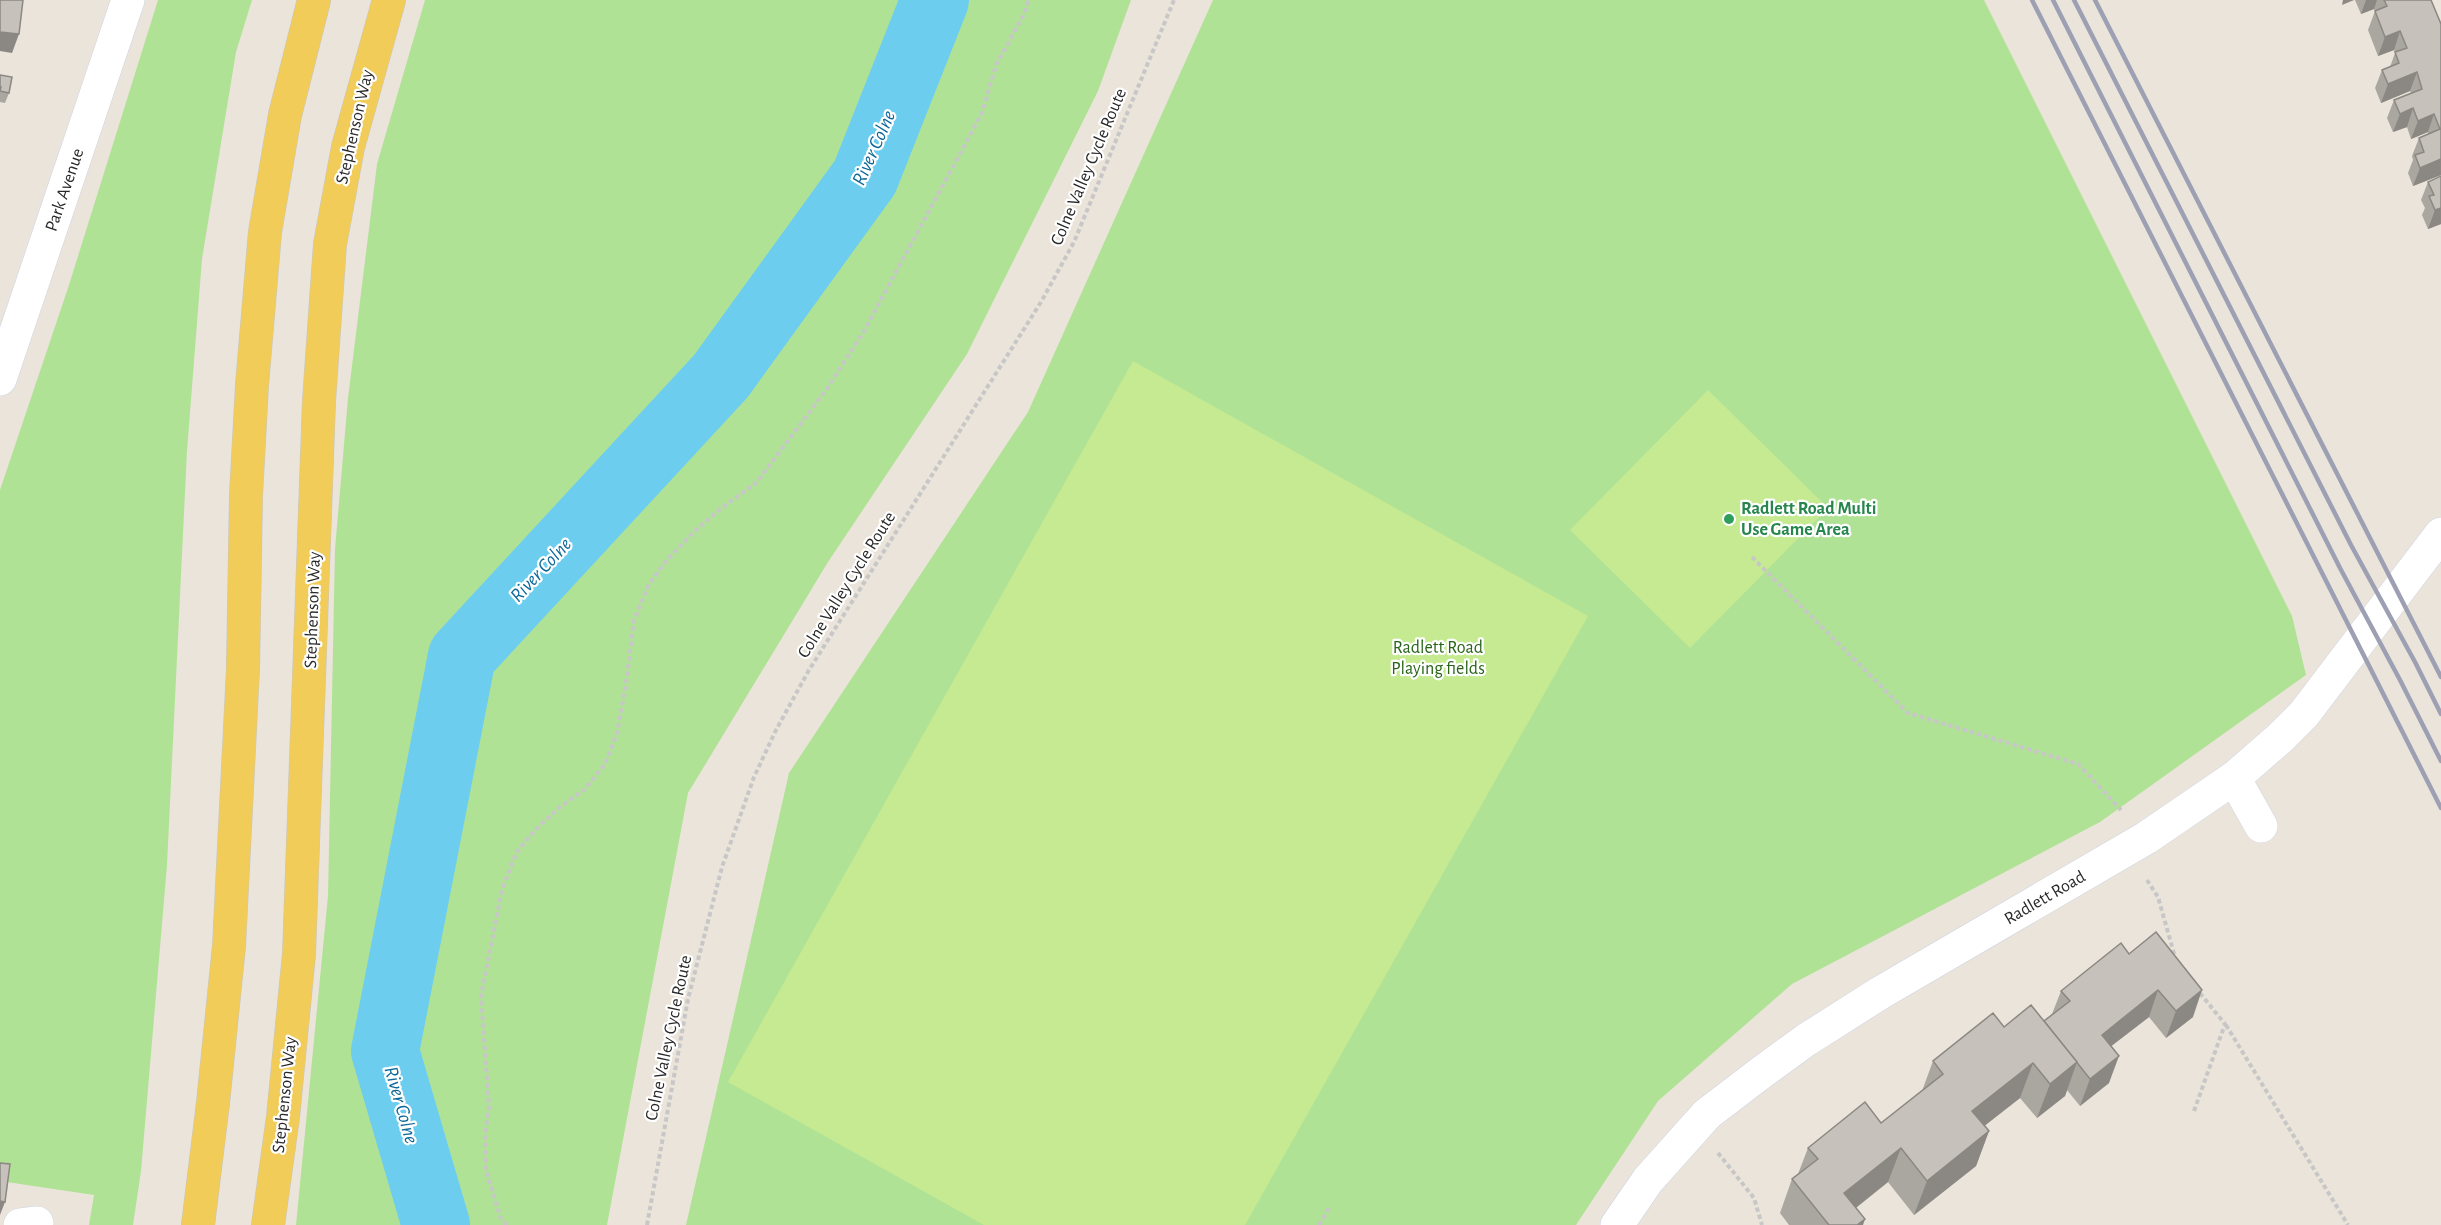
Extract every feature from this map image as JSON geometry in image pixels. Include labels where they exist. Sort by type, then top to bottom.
[{"type":"main road","points":[[198,1225],[229,946],[243,669],[246,495],[252,385],[265,232],[285,115],[314,0]]},
{"type":"main road","name":"Stephenson Way","points":[[268,1225],[283,1117],[300,954],[319,401],[330,244],[348,147],[389,0]]},
{"type":"street","name":"Park Avenue","points":[[0,379],[9,325],[128,0]]},
{"type":"street","name":"Radlett Road","points":[[1617,1225],[1648,1180],[1707,1114],[1806,1040],[1880,993],[2146,838],[2234,778],[2304,714],[2441,534]]},
{"type":"street","points":[[2234,778],[2261,826]]},
{"type":"path","points":[[507,1225],[501,1219],[486,1170],[485,1136],[489,1107],[481,996],[502,890],[516,853],[536,829],[560,807],[585,789],[605,764],[617,734],[626,684],[633,620],[649,584],[667,560],[694,532],[720,509],[757,482],[826,390],[864,331],[982,113],[996,65],[1024,14],[1028,0]]},
{"type":"path","name":"Colne Valley Cycle Route","points":[[647,1225],[688,999],[722,867],[754,777],[776,730],[809,670],[1041,302],[1074,242],[1174,0]]},
{"type":"path","points":[[1752,557],[1908,713],[2079,764],[2146,838]]},
{"type":"path","points":[[2157,897],[2177,966]]},
{"type":"path","points":[[2198,991],[2226,1024],[2348,1225]]},
{"type":"path","points":[[2194,1111],[2226,1024]]},
{"type":"path","points":[[1695,1127],[1754,1198],[1762,1225]]},
{"type":"path","points":[[1319,1225],[1329,1208]]},
{"type":"green space","points":[[158,0],[252,0],[236,52],[202,259],[187,451],[167,865],[141,1171],[133,1225],[89,1225],[94,1195],[0,1181],[0,490],[69,285]]},
{"type":"green space","points":[[425,0],[1131,0],[1098,91],[967,354],[828,562],[688,793],[607,1225],[296,1225],[328,896],[335,549],[348,398],[377,164]]},
{"type":"green space","name":"Radlett Road Playing fields","points":[[1213,0],[1984,0],[2292,616],[2306,675],[2100,822],[1792,984],[1658,1101],[1576,1225],[686,1225],[789,773],[1028,412]]},
{"type":"green space","points":[[1133,361],[1588,616],[1245,1225],[984,1225],[728,1082]]},
{"type":"green space","points":[[1708,390],[1828,508],[1690,648],[1570,530]]},
{"type":"building","points":[[0,0],[23,0],[19,34],[0,32]]},
{"type":"building","points":[[2384,0],[2431,0],[2441,24],[2441,159],[2420,168],[2415,155],[2424,152],[2419,138],[2440,129],[2434,114],[2418,121],[2413,108],[2400,114],[2394,100],[2422,89],[2417,72],[2388,84],[2382,70],[2399,63],[2395,52],[2407,48],[2400,31],[2385,37],[2375,11],[2387,6]]},
{"type":"building","points":[[0,75],[12,77],[9,93],[0,91]]},
{"type":"building","points":[[2441,176],[2441,208],[2435,210],[2429,196],[2434,195],[2428,182]]},
{"type":"building","points":[[2156,932],[2202,990],[2176,1011],[2158,990],[2102,1035],[2119,1056],[2090,1079],[2044,1021],[2070,1001],[2061,991],[2121,943],[2129,954]]},
{"type":"building","points":[[2031,1005],[2077,1062],[2050,1084],[2033,1063],[1972,1111],[1989,1131],[1927,1181],[1901,1148],[1844,1193],[1865,1219],[1857,1225],[1829,1225],[1792,1179],[1818,1159],[1808,1148],[1865,1102],[1881,1123],[1943,1074],[1933,1061],[1993,1013],[2004,1027]]},
{"type":"building","points":[[0,1163],[10,1164],[5,1202],[0,1201]]},
{"type":"waterway","name":"River Colne","points":[[436,1225],[385,1051],[462,656],[721,376],[865,177],[935,0]]},
{"type":"railway","points":[[2032,0],[2441,808]]},
{"type":"railway","points":[[2053,0],[2340,568],[2441,761]]},
{"type":"railway","points":[[2074,0],[2351,545],[2441,714]]},
{"type":"railway","points":[[2095,0],[2441,677]]},
{"type":"place","name":"Radlett Road Multi Use Game Area","points":[[1729,519]]}]
